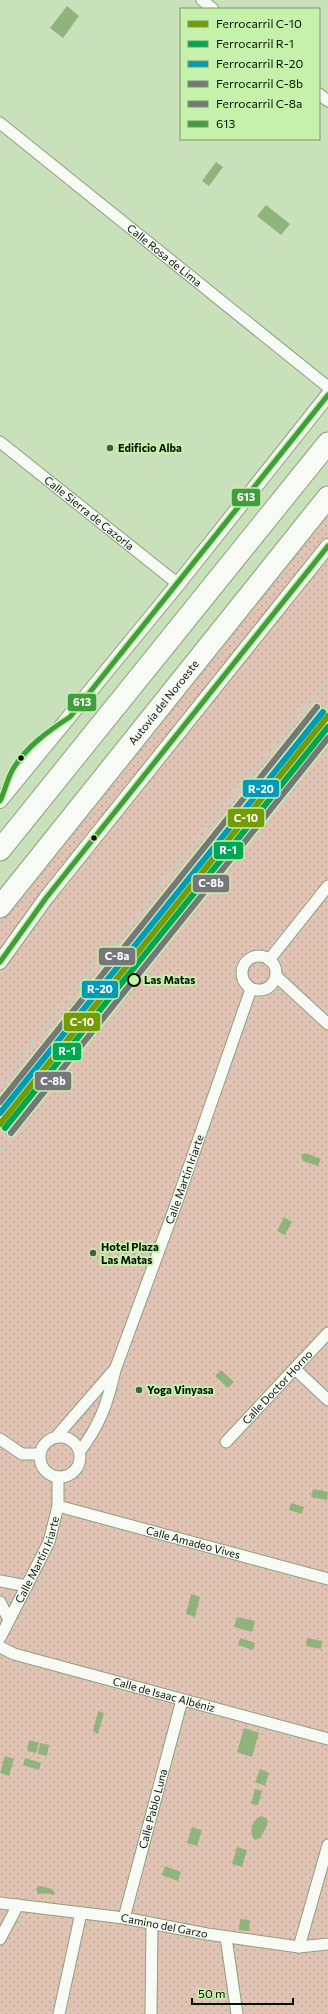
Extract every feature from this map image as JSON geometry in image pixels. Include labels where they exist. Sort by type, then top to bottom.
[{"type":"highway","points":[[0,850],[328,443]]},
{"type":"highway","name":"Autovía del Noroeste","points":[[0,907],[328,497]]},
{"type":"street","points":[[202,0],[212,8]]},
{"type":"street","points":[[320,95],[328,101]]},
{"type":"street","name":"Calle Rosa de Lima","points":[[0,123],[328,387]]},
{"type":"street","points":[[0,801],[178,584],[328,395]]},
{"type":"street","name":"Calle Sierra de Cazorla","points":[[0,442],[178,584]]},
{"type":"street","points":[[0,962],[46,898],[328,546]]},
{"type":"street","points":[[269,960],[328,886]]},
{"type":"street","points":[[276,976],[269,987],[260,990],[251,989],[243,979],[243,967],[246,962],[257,956],[269,960],[274,967],[276,976],[328,1024]]},
{"type":"street","name":"Calle Martín Iriarte","points":[[80,1451],[94,1432],[109,1398],[115,1370],[173,1213],[251,989]]},
{"type":"street","name":"Calle Doctor Horno","points":[[226,1442],[328,1334]]},
{"type":"street","points":[[295,1369],[328,1400]]},
{"type":"street","name":"Calle Martín Iriarte","points":[[56,1437],[115,1370]]},
{"type":"street","points":[[56,1437],[70,1439],[80,1451],[78,1466],[73,1472],[66,1476],[58,1477],[51,1474],[45,1470],[41,1463],[40,1454],[45,1443],[56,1437]]},
{"type":"street","points":[[0,1439],[22,1454],[40,1454]]},
{"type":"street","name":"Calle Martín Iriarte","points":[[0,1638],[49,1542],[58,1506],[58,1477]]},
{"type":"street","name":"Calle Amadeo Vives","points":[[58,1506],[328,1579]]},
{"type":"street","points":[[0,1581],[27,1586]]},
{"type":"street","points":[[0,1602],[9,1620]]},
{"type":"street","name":"Calle de Isaac Albéniz","points":[[0,1647],[14,1654],[328,1739]]},
{"type":"street","name":"Calle Pablo Luna","points":[[124,1918],[182,1700]]},
{"type":"street","points":[[300,1947],[328,1845]]},
{"type":"street","name":"Camino del Garzo","points":[[0,1903],[124,1918],[226,1937],[300,1947],[328,1944]]},
{"type":"street","points":[[0,1939],[18,1905]]},
{"type":"street","points":[[58,2014],[81,1912]]},
{"type":"street","points":[[151,2014],[152,1924]]},
{"type":"street","points":[[226,1937],[237,2014]]},
{"type":"shaded area","points":[[67,6],[79,16],[63,38],[50,28]]},
{"type":"shaded area","points":[[216,162],[223,167],[209,186],[202,181]]},
{"type":"shaded area","points":[[266,205],[290,224],[281,235],[257,216]]},
{"type":"shaded area","points":[[328,487],[328,2014],[0,2014],[0,920]]},
{"type":"shaded area","points":[[306,1153],[321,1159],[318,1166],[303,1161],[301,1155]]},
{"type":"shaded area","points":[[284,1217],[292,1222],[285,1235],[277,1231]]},
{"type":"shaded area","points":[[221,1370],[234,1382],[228,1388],[215,1376]]},
{"type":"shaded area","points":[[313,1489],[328,1492],[327,1500],[311,1497]]},
{"type":"shaded area","points":[[291,1503],[304,1507],[302,1514],[289,1510]]},
{"type":"shaded area","points":[[191,1594],[200,1597],[195,1617],[186,1614]]},
{"type":"shaded area","points":[[237,1617],[255,1621],[252,1632],[234,1627]]},
{"type":"shaded area","points":[[240,1638],[255,1643],[253,1650],[238,1645]]},
{"type":"shaded area","points":[[307,1638],[322,1641],[321,1649],[306,1646]]},
{"type":"shaded area","points":[[98,1711],[104,1713],[98,1734],[93,1731]]},
{"type":"shaded area","points":[[244,1728],[259,1733],[252,1757],[237,1752]]},
{"type":"shaded area","points":[[29,1740],[39,1743],[36,1753],[27,1751]]},
{"type":"shaded area","points":[[40,1743],[49,1745],[47,1756],[38,1754]]},
{"type":"shaded area","points":[[5,1756],[14,1759],[9,1776],[0,1773]]},
{"type":"shaded area","points":[[25,1758],[41,1763],[39,1770],[23,1765]]},
{"type":"shaded area","points":[[260,1769],[269,1773],[265,1786],[255,1782]]},
{"type":"shaded area","points":[[255,1789],[262,1791],[258,1805],[251,1804]]},
{"type":"shaded area","points":[[261,1816],[266,1818],[268,1821],[260,1838],[255,1840],[251,1830],[255,1820]]},
{"type":"shaded area","points":[[192,1827],[202,1830],[197,1846],[187,1843]]},
{"type":"shaded area","points":[[237,1847],[247,1850],[242,1867],[232,1864]]},
{"type":"shaded area","points":[[165,1866],[181,1872],[178,1881],[162,1875]]},
{"type":"shaded area","points":[[40,1886],[52,1889],[55,1893],[53,1895],[47,1893],[38,1894],[36,1888]]},
{"type":"shaded area","points":[[240,1919],[250,1920],[249,1931],[239,1930]]},
{"type":"railway","points":[[0,1084],[328,679]]},
{"type":"railway","points":[[0,1151],[328,744]]},
{"type":"rail line","name":"C-8a","points":[[0,1102],[317,707]]},
{"type":"rail line","name":"R-20","points":[[0,1113],[323,712]]},
{"type":"rail line","name":"C-10","points":[[0,1124],[328,716]]},
{"type":"rail line","name":"R-1","points":[[5,1128],[328,727]]},
{"type":"rail line","name":"C-8b","points":[[11,1133],[328,738]]},
{"type":"transit line","name":"613","points":[[0,801],[11,773],[18,761],[46,734],[70,717],[328,395]]},
{"type":"transit line","name":"613","points":[[0,962],[46,898],[328,546]]},
{"type":"place","name":"Edificio Alba","points":[[110,448]]},
{"type":"place","name":"Las Matas","points":[[134,980]]},
{"type":"place","name":"Hotel Plaza Las Matas","points":[[93,1253]]},
{"type":"place","name":"Yoga Vinyasa","points":[[139,1390]]}]
